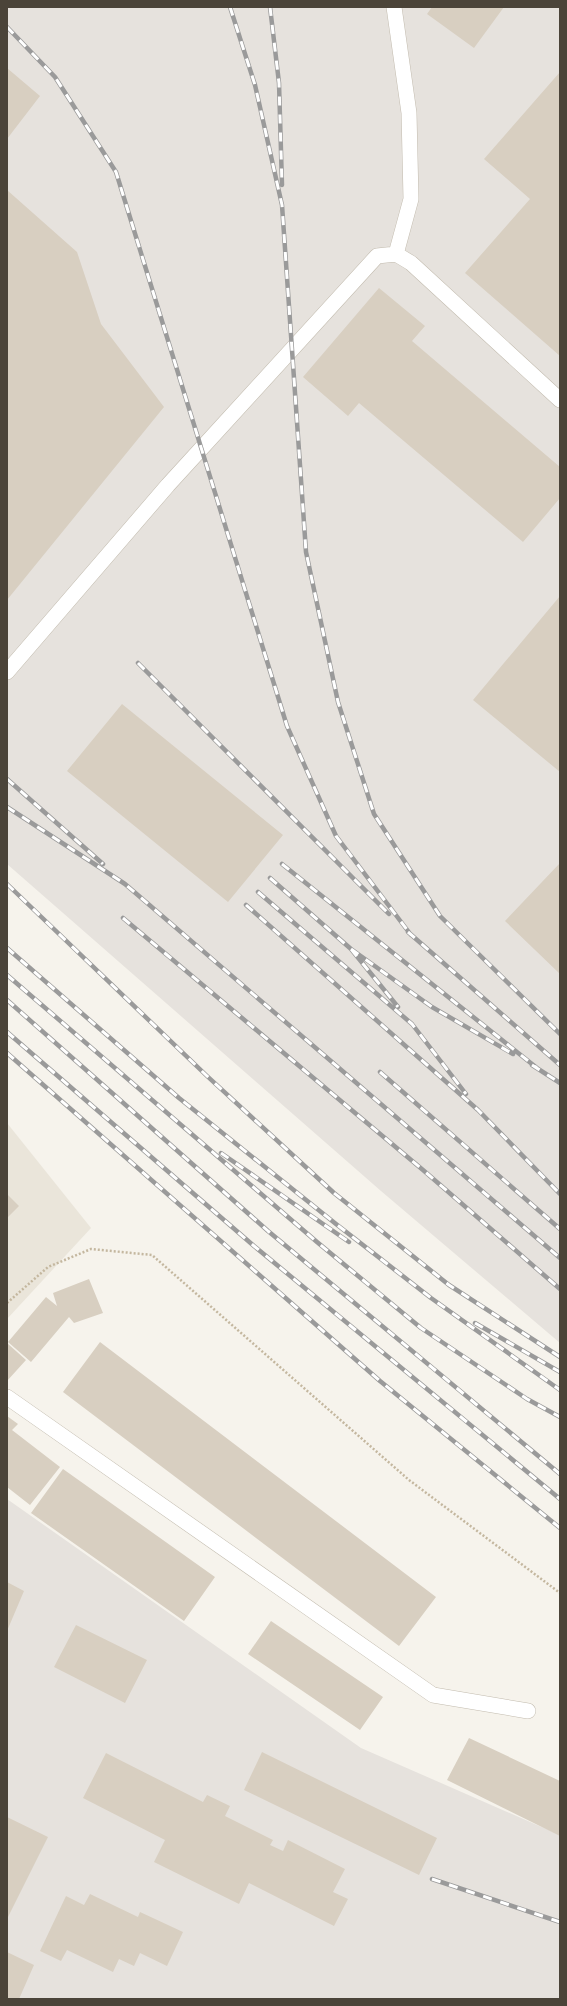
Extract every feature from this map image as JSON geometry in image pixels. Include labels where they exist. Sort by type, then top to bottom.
[{"type":"lane","points":[[394,7],[409,113],[411,199],[402,237],[396,254]]},
{"type":"lane","points":[[7,672],[173,480],[377,256],[396,254],[410,263],[560,400]]},
{"type":"lane","points":[[7,1397],[433,1695],[528,1711]]},
{"type":"path","points":[[7,1303],[48,1267],[91,1249],[152,1255],[409,1480],[560,1593]]},
{"type":"shaded area","points":[[7,7],[560,7],[560,1343],[381,1191],[7,864]]},
{"type":"shaded area","points":[[7,1123],[91,1228],[7,1319]]},
{"type":"shaded area","points":[[7,1499],[361,1748],[560,1835],[560,1999],[7,1999]]},
{"type":"building","points":[[432,7],[504,7],[474,48],[427,14]]},
{"type":"building","points":[[7,68],[40,96],[7,139]]},
{"type":"building","points":[[560,72],[560,356],[465,273],[530,199],[484,159]]},
{"type":"building","points":[[7,190],[77,252],[101,324],[164,407],[7,600]]},
{"type":"building","points":[[379,288],[425,326],[412,341],[560,467],[560,498],[523,542],[359,403],[348,416],[303,377]]},
{"type":"building","points":[[560,596],[560,772],[473,700]]},
{"type":"building","points":[[122,704],[283,835],[228,902],[67,771]]},
{"type":"building","points":[[560,863],[560,974],[505,921]]},
{"type":"building","points":[[7,1194],[19,1206],[7,1218]]},
{"type":"building","points":[[89,1279],[103,1313],[74,1323],[69,1317],[31,1362],[8,1342],[46,1297],[57,1306],[53,1293]]},
{"type":"building","points":[[100,1342],[436,1597],[399,1646],[63,1392]]},
{"type":"building","points":[[7,1343],[26,1360],[7,1381]]},
{"type":"building","points":[[7,1416],[18,1424],[12,1430],[60,1467],[30,1505],[7,1487]]},
{"type":"building","points":[[63,1469],[215,1577],[184,1621],[31,1513]]},
{"type":"building","points":[[7,1582],[24,1591],[7,1631]]},
{"type":"building","points":[[271,1621],[383,1697],[360,1730],[248,1654]]},
{"type":"building","points":[[76,1625],[147,1660],[125,1703],[54,1667]]},
{"type":"building","points":[[469,1738],[560,1781],[560,1836],[447,1780]]},
{"type":"building","points":[[262,1752],[437,1838],[419,1875],[244,1790]]},
{"type":"building","points":[[106,1753],[203,1802],[207,1795],[230,1806],[225,1816],[273,1840],[270,1845],[283,1851],[288,1840],[345,1869],[333,1892],[348,1899],[334,1926],[249,1883],[239,1904],[154,1862],[165,1840],[83,1798]]},
{"type":"building","points":[[7,1817],[48,1837],[7,1919]]},
{"type":"building","points":[[90,1894],[138,1917],[140,1912],[183,1932],[167,1966],[140,1953],[134,1966],[119,1959],[113,1972],[67,1950],[61,1961],[40,1951],[66,1896],[84,1905]]},
{"type":"building","points":[[7,1952],[34,1965],[19,1999],[7,1999]]},
{"type":"railway","points":[[230,7],[255,85],[282,205],[306,552],[338,702],[374,814],[440,916],[560,1034]]},
{"type":"railway","points":[[270,7],[279,83],[282,185]]},
{"type":"railway","points":[[7,27],[55,77],[116,172],[287,726],[336,836],[411,935]]},
{"type":"railway","points":[[138,663],[389,914]]},
{"type":"railway","points":[[7,779],[103,864]]},
{"type":"railway","points":[[7,807],[125,884],[560,1258]]},
{"type":"railway","points":[[282,864],[537,1068]]},
{"type":"railway","points":[[270,878],[351,949],[398,1007]]},
{"type":"railway","points":[[7,884],[207,1076],[334,1193],[449,1285],[560,1357]]},
{"type":"railway","points":[[258,892],[412,1024],[466,1094]]},
{"type":"railway","points":[[246,905],[478,1110],[560,1194]]},
{"type":"railway","points":[[123,918],[423,1170],[560,1289]]},
{"type":"railway","points":[[408,932],[560,1065]]},
{"type":"railway","points":[[7,948],[179,1098],[336,1224],[431,1298],[560,1390]]},
{"type":"railway","points":[[351,949],[432,1007],[513,1054]]},
{"type":"railway","points":[[7,975],[317,1242],[421,1328],[527,1399],[560,1417]]},
{"type":"railway","points":[[7,1000],[268,1231],[560,1474]]},
{"type":"railway","points":[[7,1032],[254,1246],[560,1499]]},
{"type":"railway","points":[[7,1053],[380,1381],[560,1528]]},
{"type":"railway","points":[[532,1065],[560,1083]]},
{"type":"railway","points":[[380,1072],[560,1229]]},
{"type":"railway","points":[[221,1153],[349,1242]]},
{"type":"railway","points":[[475,1323],[560,1372]]},
{"type":"railway","points":[[432,1879],[560,1922]]}]
